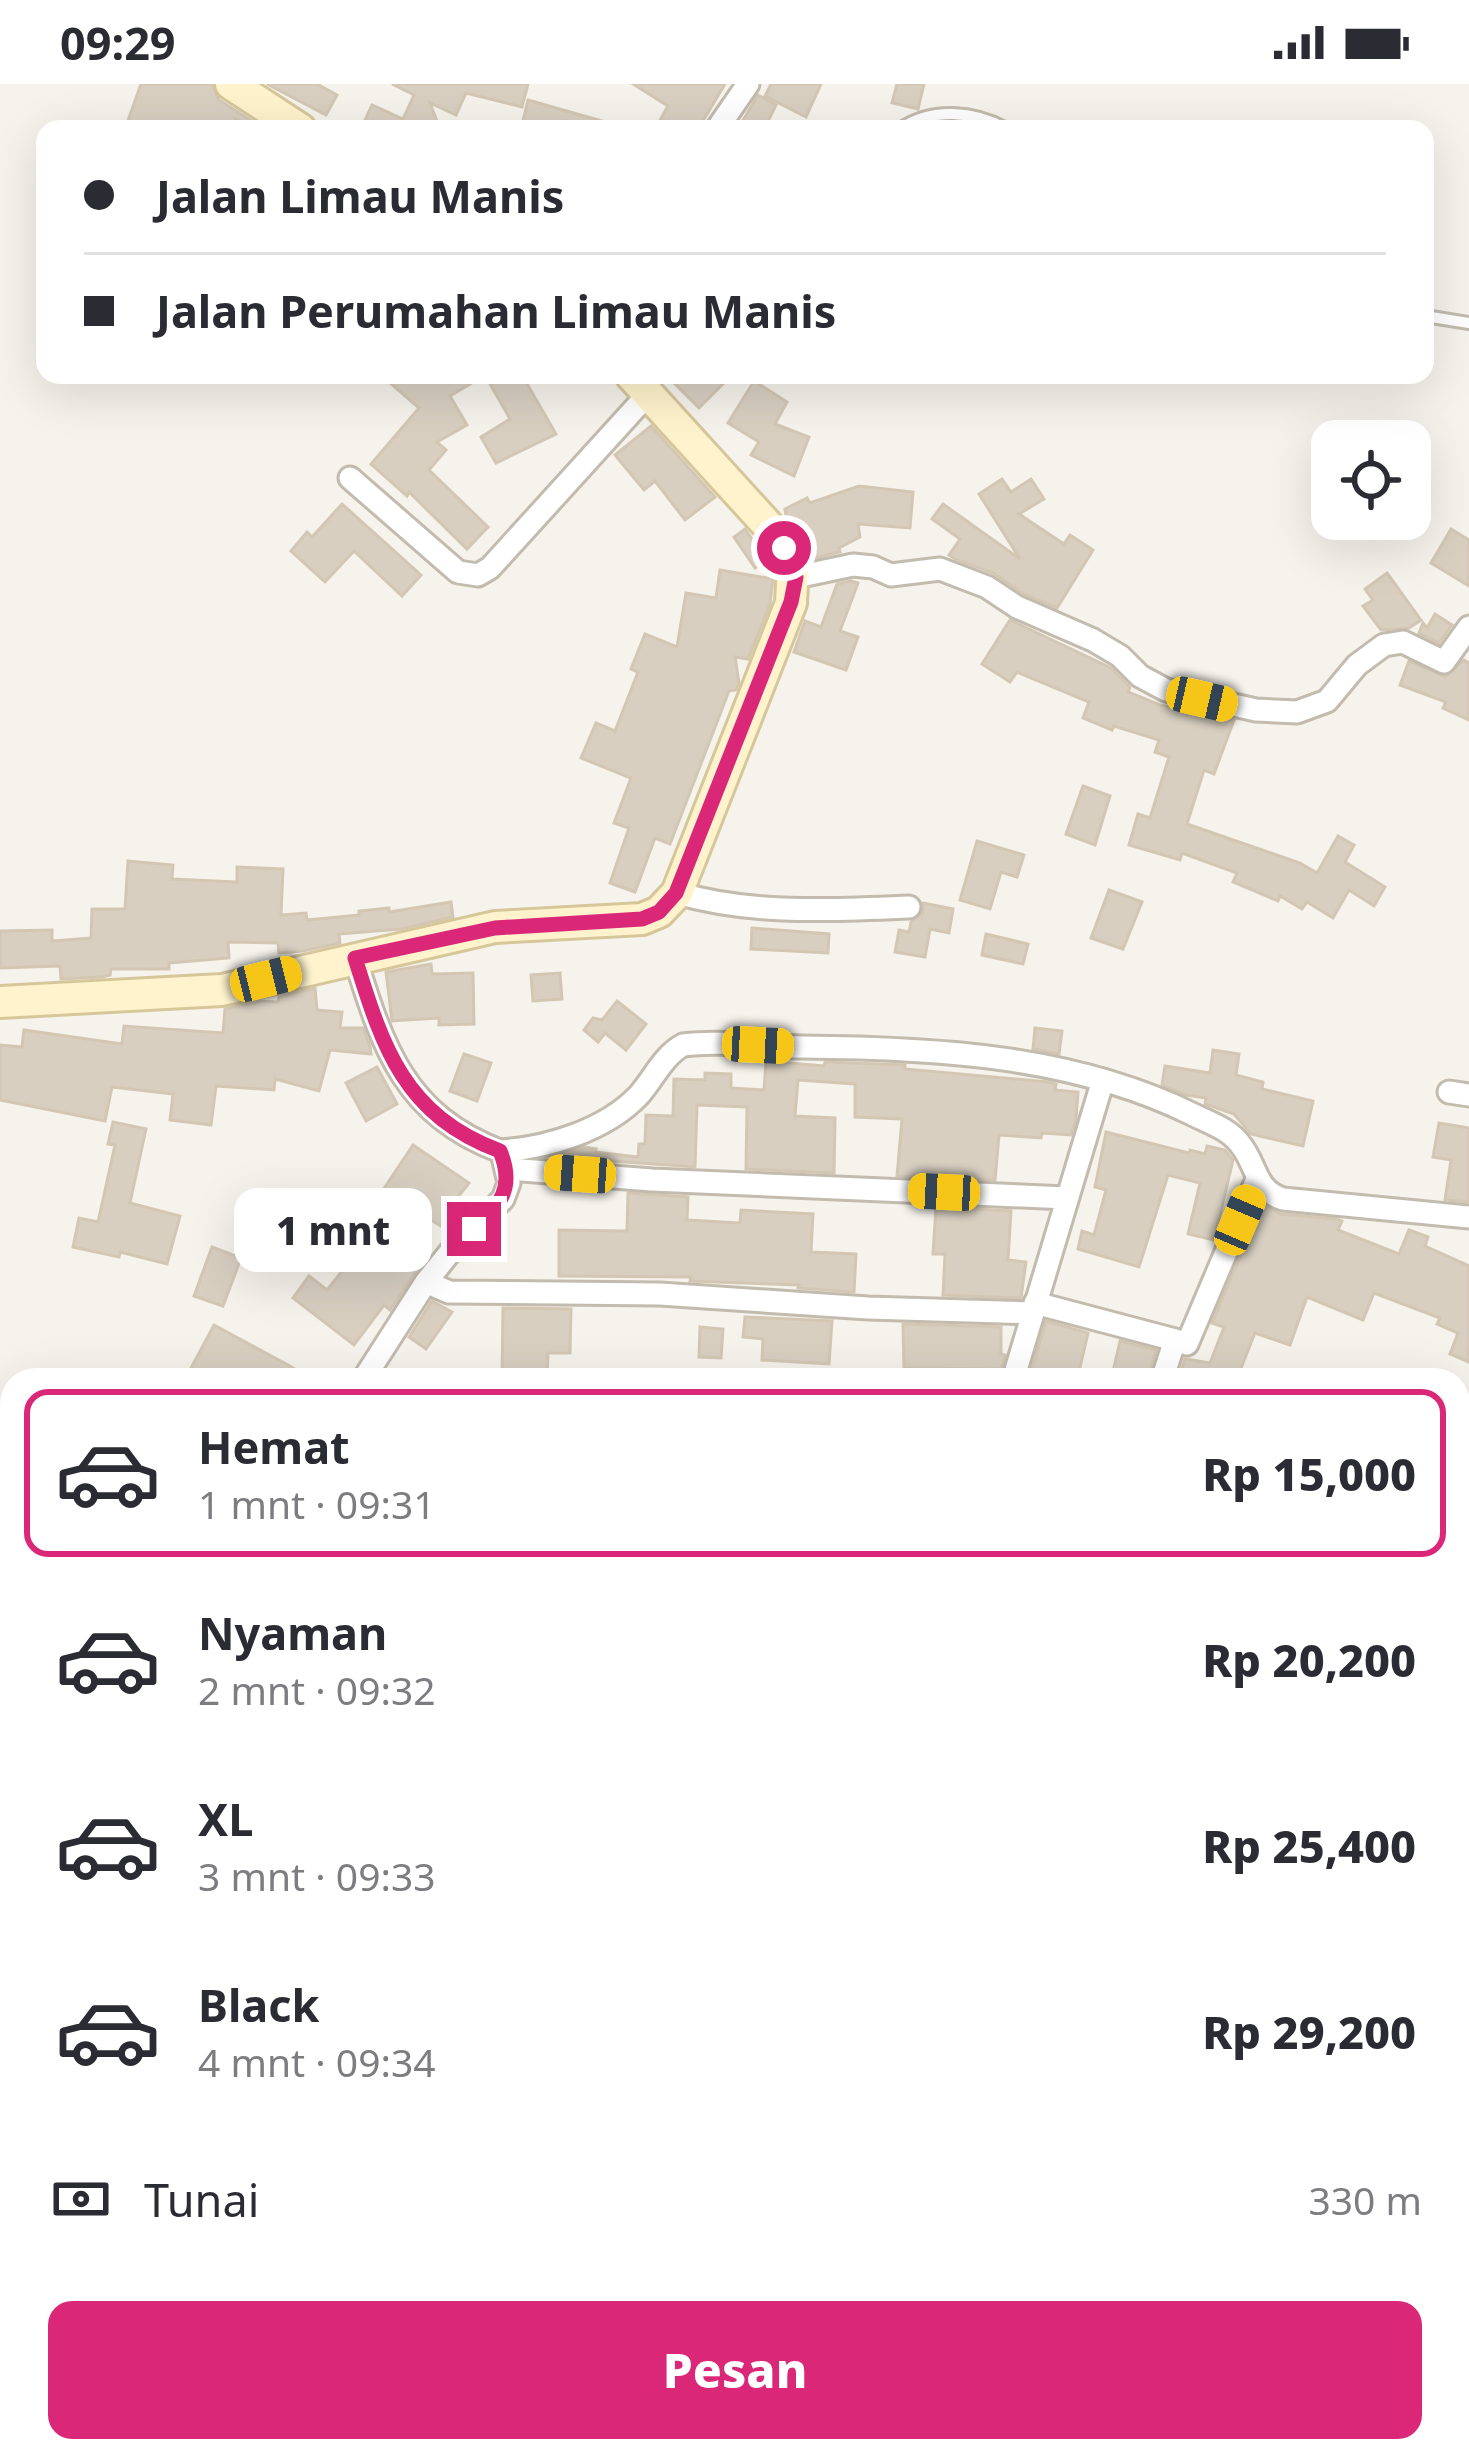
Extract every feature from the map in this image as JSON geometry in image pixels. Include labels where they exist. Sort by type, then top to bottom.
[{"type":"street","points":[[231,84],[286,120]]},
{"type":"street","points":[[723,120],[748,84]]},
{"type":"street","points":[[0,1002],[222,989],[495,928],[642,919],[659,912],[676,893],[791,602],[796,577],[772,530],[640,384],[490,568],[478,575],[458,572],[350,478]]},
{"type":"street","points":[[796,577],[853,565],[891,575],[940,568],[987,586],[1017,607],[1093,640],[1166,690],[1280,712],[1310,709],[1327,701],[1357,664],[1384,645],[1403,642],[1444,662],[1469,626]]},
{"type":"street","points":[[676,893],[714,904],[800,911],[909,907]]},
{"type":"street","points":[[355,958],[372,1016],[404,1080],[424,1107],[504,1160],[652,1180],[1066,1198]]},
{"type":"street","points":[[504,1160],[615,1117],[652,1080],[672,1051],[692,1044],[934,1049],[1103,1080],[1169,1103],[1228,1132],[1267,1192],[1283,1198],[1469,1217]]},
{"type":"street","points":[[1016,1368],[1103,1080]]},
{"type":"street","points":[[371,1368],[426,1282],[503,1199],[508,1183],[504,1160]]},
{"type":"street","points":[[426,1282],[449,1292],[661,1294],[868,1308],[1034,1308],[1187,1344],[1257,1179]]},
{"type":"street","points":[[1166,1368],[1175,1340]]},
{"type":"lane","points":[[920,120],[951,113],[988,120]]},
{"type":"lane","points":[[1434,317],[1469,322]]},
{"type":"building","points":[[141,84],[212,84],[219,100],[250,120],[235,119],[128,120]]},
{"type":"building","points":[[267,84],[317,84],[337,95],[326,115]]},
{"type":"building","points":[[392,84],[528,84],[522,107],[466,93],[456,115],[430,103],[437,120],[365,120],[372,105],[403,119],[414,95]]},
{"type":"building","points":[[633,84],[725,84],[703,120],[660,120],[668,106]]},
{"type":"building","points":[[771,84],[821,84],[806,117],[765,96]]},
{"type":"building","points":[[897,84],[924,84],[918,109],[892,103]]},
{"type":"building","points":[[758,95],[776,105],[768,120],[743,120]]},
{"type":"building","points":[[528,100],[598,120],[523,120]]},
{"type":"building","points":[[391,384],[470,384],[450,396],[467,425],[437,442],[446,450],[429,470],[488,527],[467,549],[409,492],[407,496],[371,464],[419,408]]},
{"type":"building","points":[[490,384],[527,384],[556,434],[496,463],[481,437],[510,419]]},
{"type":"building","points":[[675,384],[723,384],[699,408]]},
{"type":"building","points":[[752,384],[787,402],[775,424],[809,437],[794,476],[751,455],[759,442],[728,423]]},
{"type":"building","points":[[651,426],[715,497],[685,520],[655,481],[644,490],[615,455]]},
{"type":"building","points":[[1002,479],[1011,492],[1031,479],[1044,499],[1019,514],[1064,544],[1070,535],[1093,550],[1057,608],[949,555],[960,539],[932,519],[943,504],[1020,559],[979,494]]},
{"type":"building","points":[[859,486],[913,492],[910,528],[858,524],[860,537],[839,548],[840,552],[811,559],[785,509],[807,498],[810,503]]},
{"type":"building","points":[[342,504],[421,575],[402,596],[354,551],[325,582],[291,551],[307,532],[312,537]]},
{"type":"building","points":[[745,529],[767,560],[755,568],[734,537]]},
{"type":"building","points":[[1451,529],[1469,540],[1469,586],[1431,563]]},
{"type":"building","points":[[720,570],[773,579],[770,604],[748,659],[735,657],[739,683],[729,691],[670,844],[655,838],[635,892],[610,883],[629,828],[614,823],[631,778],[581,758],[596,723],[615,731],[638,672],[631,669],[645,634],[677,647],[686,593],[716,598]]},
{"type":"building","points":[[1387,573],[1421,620],[1409,628],[1381,630],[1363,606],[1373,600],[1365,589]]},
{"type":"building","points":[[858,583],[840,631],[858,637],[846,670],[794,652],[805,621],[821,627],[837,584]]},
{"type":"building","points":[[1435,614],[1452,625],[1439,643],[1419,633]]},
{"type":"building","points":[[1010,620],[1111,668],[1130,687],[1128,692],[1160,705],[1234,720],[1214,774],[1204,770],[1187,824],[1317,873],[1338,836],[1354,845],[1345,862],[1385,887],[1374,906],[1349,890],[1333,918],[1307,902],[1302,909],[1280,896],[1278,901],[1233,882],[1237,873],[1182,853],[1180,860],[1129,845],[1138,814],[1150,818],[1169,757],[1155,752],[1159,740],[1083,718],[1089,702],[1017,672],[1010,682],[982,664]]},
{"type":"building","points":[[1464,660],[1469,663],[1469,720],[1443,708],[1446,702],[1400,685],[1409,661],[1445,677]]},
{"type":"building","points":[[1083,786],[1110,796],[1095,845],[1066,834]]},
{"type":"building","points":[[977,841],[1024,855],[1017,877],[1001,872],[990,909],[960,900]]},
{"type":"building","points":[[128,861],[173,865],[172,879],[237,882],[237,867],[283,869],[281,915],[306,913],[307,920],[451,902],[453,917],[401,929],[339,934],[340,943],[303,951],[279,953],[278,943],[228,942],[229,958],[169,963],[169,969],[111,969],[110,975],[102,977],[61,979],[60,966],[0,968],[0,931],[52,930],[52,941],[91,938],[92,909],[125,909]]},
{"type":"building","points":[[1109,890],[1142,902],[1123,949],[1091,938]]},
{"type":"building","points":[[923,903],[953,909],[949,933],[930,929],[925,957],[895,952],[899,930],[909,932],[911,922],[923,913]]},
{"type":"building","points":[[752,928],[829,934],[828,953],[751,949]]},
{"type":"building","points":[[986,934],[1028,944],[1023,964],[982,955]]},
{"type":"building","points":[[431,964],[432,974],[473,973],[474,1024],[439,1025],[439,1018],[392,1021],[386,972]]},
{"type":"building","points":[[560,973],[562,999],[533,1001],[531,975]]},
{"type":"building","points":[[315,988],[317,1010],[342,1012],[340,1028],[363,1028],[371,1054],[330,1050],[319,1091],[275,1079],[274,1090],[216,1086],[211,1125],[170,1120],[173,1094],[112,1087],[105,1121],[0,1100],[0,1045],[22,1047],[24,1030],[122,1044],[124,1026],[223,1033],[225,1009],[278,1002],[279,997]]},
{"type":"building","points":[[617,1001],[646,1024],[626,1050],[605,1033],[598,1042],[584,1030],[593,1018],[602,1020]]},
{"type":"building","points":[[1035,1028],[1062,1031],[1059,1054],[1033,1049]]},
{"type":"building","points":[[1213,1050],[1239,1054],[1236,1075],[1263,1082],[1262,1089],[1313,1101],[1303,1146],[1251,1134],[1234,1114],[1205,1104],[1206,1098],[1162,1085],[1165,1066],[1210,1073]]},
{"type":"building","points":[[464,1054],[491,1063],[477,1101],[450,1091]]},
{"type":"building","points":[[766,1061],[905,1065],[905,1069],[1048,1082],[1056,1084],[1055,1090],[1078,1092],[1076,1119],[1071,1135],[999,1135],[995,1180],[897,1176],[902,1119],[855,1117],[855,1084],[798,1080],[795,1116],[835,1118],[834,1173],[746,1169],[747,1107],[697,1105],[695,1167],[553,1157],[585,1147],[638,1157],[639,1144],[645,1144],[646,1115],[673,1116],[674,1079],[705,1080],[705,1073],[731,1074],[731,1088],[764,1090]]},
{"type":"building","points":[[377,1067],[397,1104],[366,1121],[346,1083]]},
{"type":"building","points":[[113,1122],[146,1129],[130,1203],[180,1216],[167,1264],[73,1247],[79,1218],[98,1222],[115,1145],[108,1144]]},
{"type":"building","points":[[1439,1123],[1469,1128],[1469,1202],[1445,1200],[1451,1160],[1433,1157]]},
{"type":"building","points":[[1106,1132],[1189,1153],[1205,1154],[1207,1146],[1225,1150],[1233,1160],[1214,1240],[1188,1234],[1200,1183],[1168,1175],[1139,1267],[1078,1249],[1082,1231],[1094,1235],[1106,1190],[1095,1187]]},
{"type":"building","points":[[413,1145],[469,1183],[450,1207],[464,1216],[449,1231],[383,1190]]},
{"type":"building","points":[[628,1193],[688,1197],[687,1220],[740,1223],[741,1210],[813,1214],[811,1252],[856,1254],[854,1292],[690,1281],[691,1277],[559,1276],[559,1230],[627,1231]]},
{"type":"building","points":[[1262,1205],[1281,1214],[1337,1219],[1342,1221],[1338,1230],[1399,1254],[1409,1230],[1428,1237],[1425,1246],[1469,1266],[1469,1362],[1450,1354],[1458,1333],[1437,1324],[1440,1318],[1374,1293],[1363,1320],[1307,1297],[1290,1345],[1255,1333],[1241,1368],[1182,1368],[1185,1359],[1210,1363],[1224,1327],[1212,1323]]},
{"type":"building","points":[[936,1207],[1011,1211],[1008,1260],[1026,1262],[1021,1298],[943,1295],[945,1254],[933,1254]]},
{"type":"building","points":[[374,1231],[420,1265],[390,1310],[384,1305],[354,1345],[293,1298],[309,1276],[327,1290]]},
{"type":"building","points":[[212,1247],[241,1258],[223,1306],[194,1296]]},
{"type":"building","points":[[432,1301],[452,1312],[426,1349],[409,1337]]},
{"type":"building","points":[[503,1308],[571,1309],[570,1353],[548,1353],[547,1368],[502,1368]]},
{"type":"building","points":[[745,1317],[832,1321],[829,1364],[762,1360],[763,1339],[743,1337]]},
{"type":"building","points":[[1046,1321],[1088,1333],[1080,1368],[1032,1368]]},
{"type":"building","points":[[903,1324],[1001,1327],[1001,1354],[1005,1355],[1001,1368],[904,1368]]},
{"type":"building","points":[[214,1325],[293,1368],[191,1368]]},
{"type":"building","points":[[700,1327],[723,1329],[721,1358],[699,1357]]},
{"type":"building","points":[[1120,1341],[1156,1350],[1151,1368],[1114,1368]]},
{"type":"route","points":[[474,1229],[503,1199],[508,1169],[500,1151],[474,1141],[424,1107],[404,1080],[372,1016],[355,958],[495,928],[642,919],[659,912],[676,893],[791,602],[796,577],[784,548]]}]
